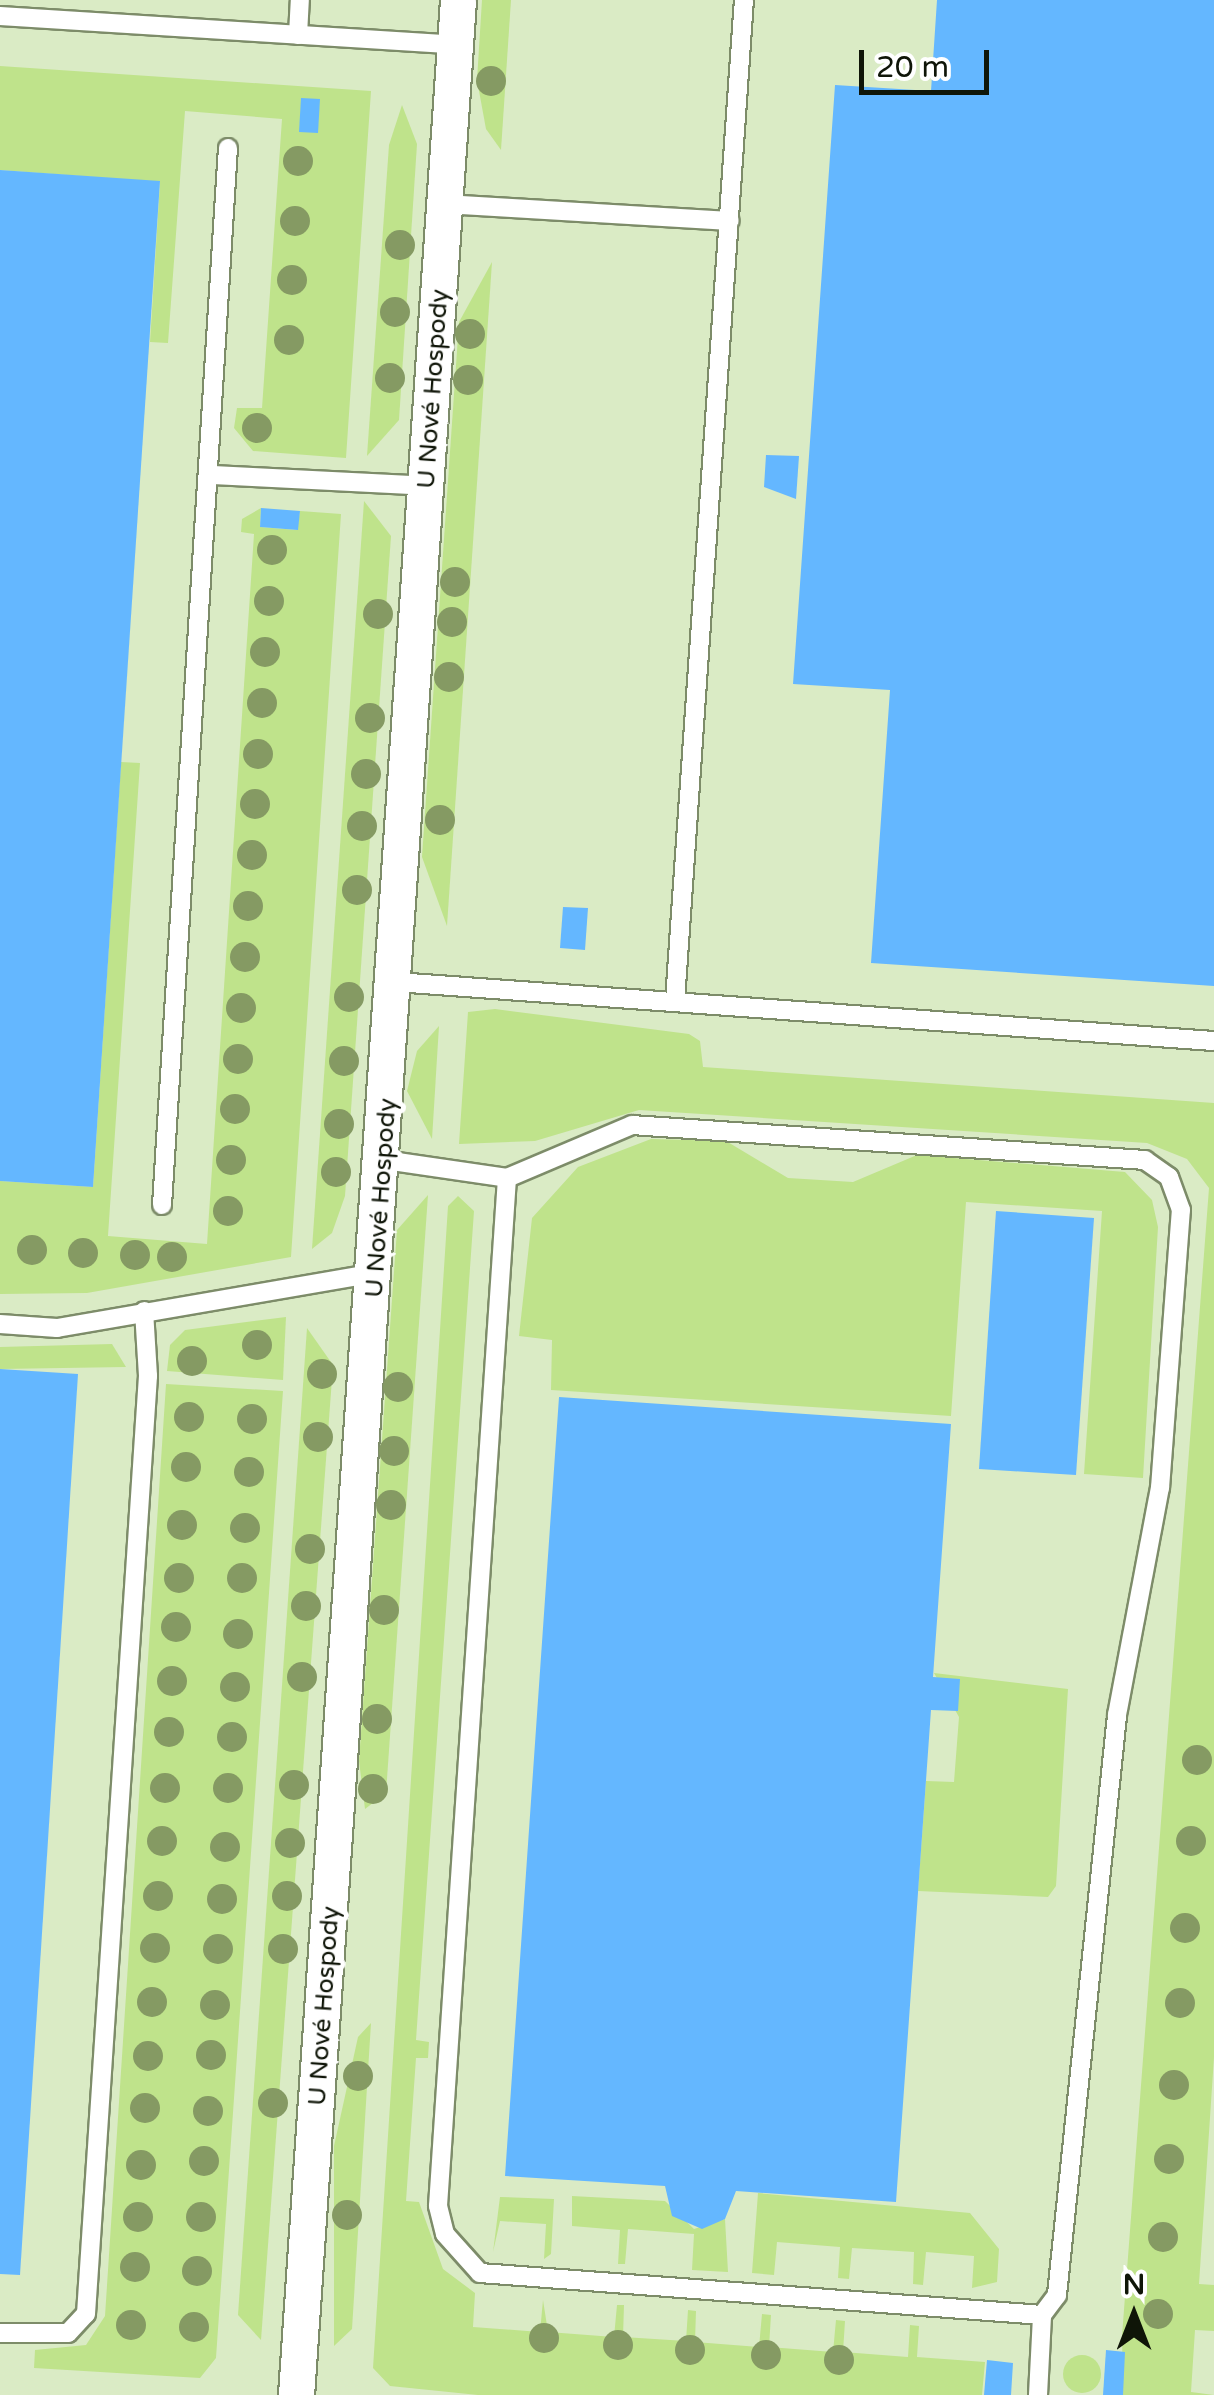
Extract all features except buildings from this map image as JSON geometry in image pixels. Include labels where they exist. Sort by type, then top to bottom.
[{"type":"street","name":"U Nové Hospody","points":[[296,2395],[384,1160],[458,0]]},
{"type":"lane","points":[[298,35],[300,0]]},
{"type":"lane","points":[[674,1000],[744,0]]},
{"type":"lane","points":[[0,16],[456,45]]},
{"type":"lane","points":[[162,1205],[212,475],[228,148]]},
{"type":"lane","points":[[445,204],[729,222]]},
{"type":"lane","points":[[212,475],[427,486]]},
{"type":"lane","points":[[396,982],[1214,1041]]},
{"type":"lane","points":[[384,1160],[508,1178],[632,1125],[1145,1160],[1170,1178],[1181,1210],[1160,1488],[1116,1715],[1057,2295],[1042,2315],[1038,2395]]},
{"type":"lane","points":[[508,1178],[438,2206],[445,2234],[480,2273],[1042,2315]]},
{"type":"lane","points":[[0,1324],[57,1328],[376,1273]]},
{"type":"lane","points":[[0,2333],[68,2332],[86,2314],[148,1376],[144,1311]]},
{"type":"green space","points":[[482,0],[511,0],[501,150],[486,129],[477,80]]},
{"type":"green space","points":[[0,66],[371,91],[346,458],[253,451],[234,428],[237,408],[262,408],[282,119],[185,111],[168,343],[150,342],[160,182],[0,170]]},
{"type":"green space","points":[[402,105],[417,144],[399,420],[367,456],[389,145]]},
{"type":"green space","points":[[492,262],[447,926],[422,857],[459,322]]},
{"type":"green space","points":[[364,501],[391,536],[345,1196],[332,1233],[312,1249]]},
{"type":"green space","points":[[261,508],[260,527],[297,530],[300,511],[341,514],[291,1257],[87,1293],[0,1294],[0,1181],[93,1187],[121,762],[140,763],[108,1236],[207,1244],[254,534],[241,532],[242,519]]},
{"type":"green space","points":[[495,1009],[689,1034],[700,1041],[703,1067],[1214,1103],[1214,2057],[1199,2284],[1214,2285],[1214,2331],[1195,2330],[1191,2392],[1214,2395],[1123,2395],[1122,2336],[1209,1188],[1187,1159],[1147,1143],[639,1110],[535,1141],[459,1144],[468,1012]]},
{"type":"green space","points":[[439,1026],[432,1139],[407,1091],[417,1051]]},
{"type":"green space","points":[[651,1139],[726,1141],[788,1178],[853,1182],[917,1155],[1125,1172],[1152,1200],[1158,1227],[1143,1478],[1084,1474],[1102,1211],[966,1202],[951,1416],[551,1390],[552,1340],[519,1336],[532,1218],[578,1167]]},
{"type":"green space","points":[[428,1195],[386,1793],[365,1809],[359,1761],[397,1230]]},
{"type":"green space","points":[[458,1196],[474,1211],[416,2040],[429,2042],[428,2058],[416,2058],[406,2201],[419,2202],[443,2269],[475,2293],[473,2327],[540,2332],[543,2300],[548,2332],[614,2337],[617,2305],[624,2305],[623,2337],[686,2341],[688,2310],[696,2311],[695,2342],[759,2347],[762,2314],[771,2315],[769,2347],[833,2352],[836,2320],[845,2321],[843,2352],[908,2357],[910,2325],[919,2326],[917,2357],[985,2362],[982,2395],[478,2395],[390,2386],[373,2368],[448,1206]]},
{"type":"green space","points":[[286,1317],[283,1380],[167,1371],[170,1345],[185,1330]]},
{"type":"green space","points":[[307,1328],[333,1365],[261,2340],[238,2315]]},
{"type":"green space","points":[[112,1344],[126,1367],[0,1369],[0,1347]]},
{"type":"green space","points":[[166,1384],[283,1391],[216,2358],[200,2378],[34,2368],[35,2350],[86,2345],[105,2316]]},
{"type":"green space","points":[[934,1673],[1068,1689],[1056,1886],[1048,1897],[918,1891],[926,1781],[954,1782],[959,1717]]},
{"type":"green space","points":[[371,2023],[352,2329],[334,2346],[334,2146],[358,2037]]},
{"type":"green space","points":[[758,2193],[970,2213],[999,2249],[997,2282],[972,2288],[974,2256],[926,2252],[923,2285],[913,2284],[914,2252],[852,2248],[849,2279],[838,2278],[840,2247],[777,2242],[774,2275],[752,2273]]},
{"type":"green space","points":[[572,2196],[665,2201],[694,2229],[725,2219],[728,2272],[692,2270],[694,2234],[628,2229],[625,2264],[618,2264],[620,2230],[572,2226]]},
{"type":"green space","points":[[500,2197],[554,2199],[551,2254],[544,2259],[546,2224],[500,2221],[493,2252]]},
{"type":"green space","points":[[1082,2355],[1096,2360],[1101,2374],[1096,2388],[1082,2393],[1068,2388],[1063,2374],[1068,2360]]}]
